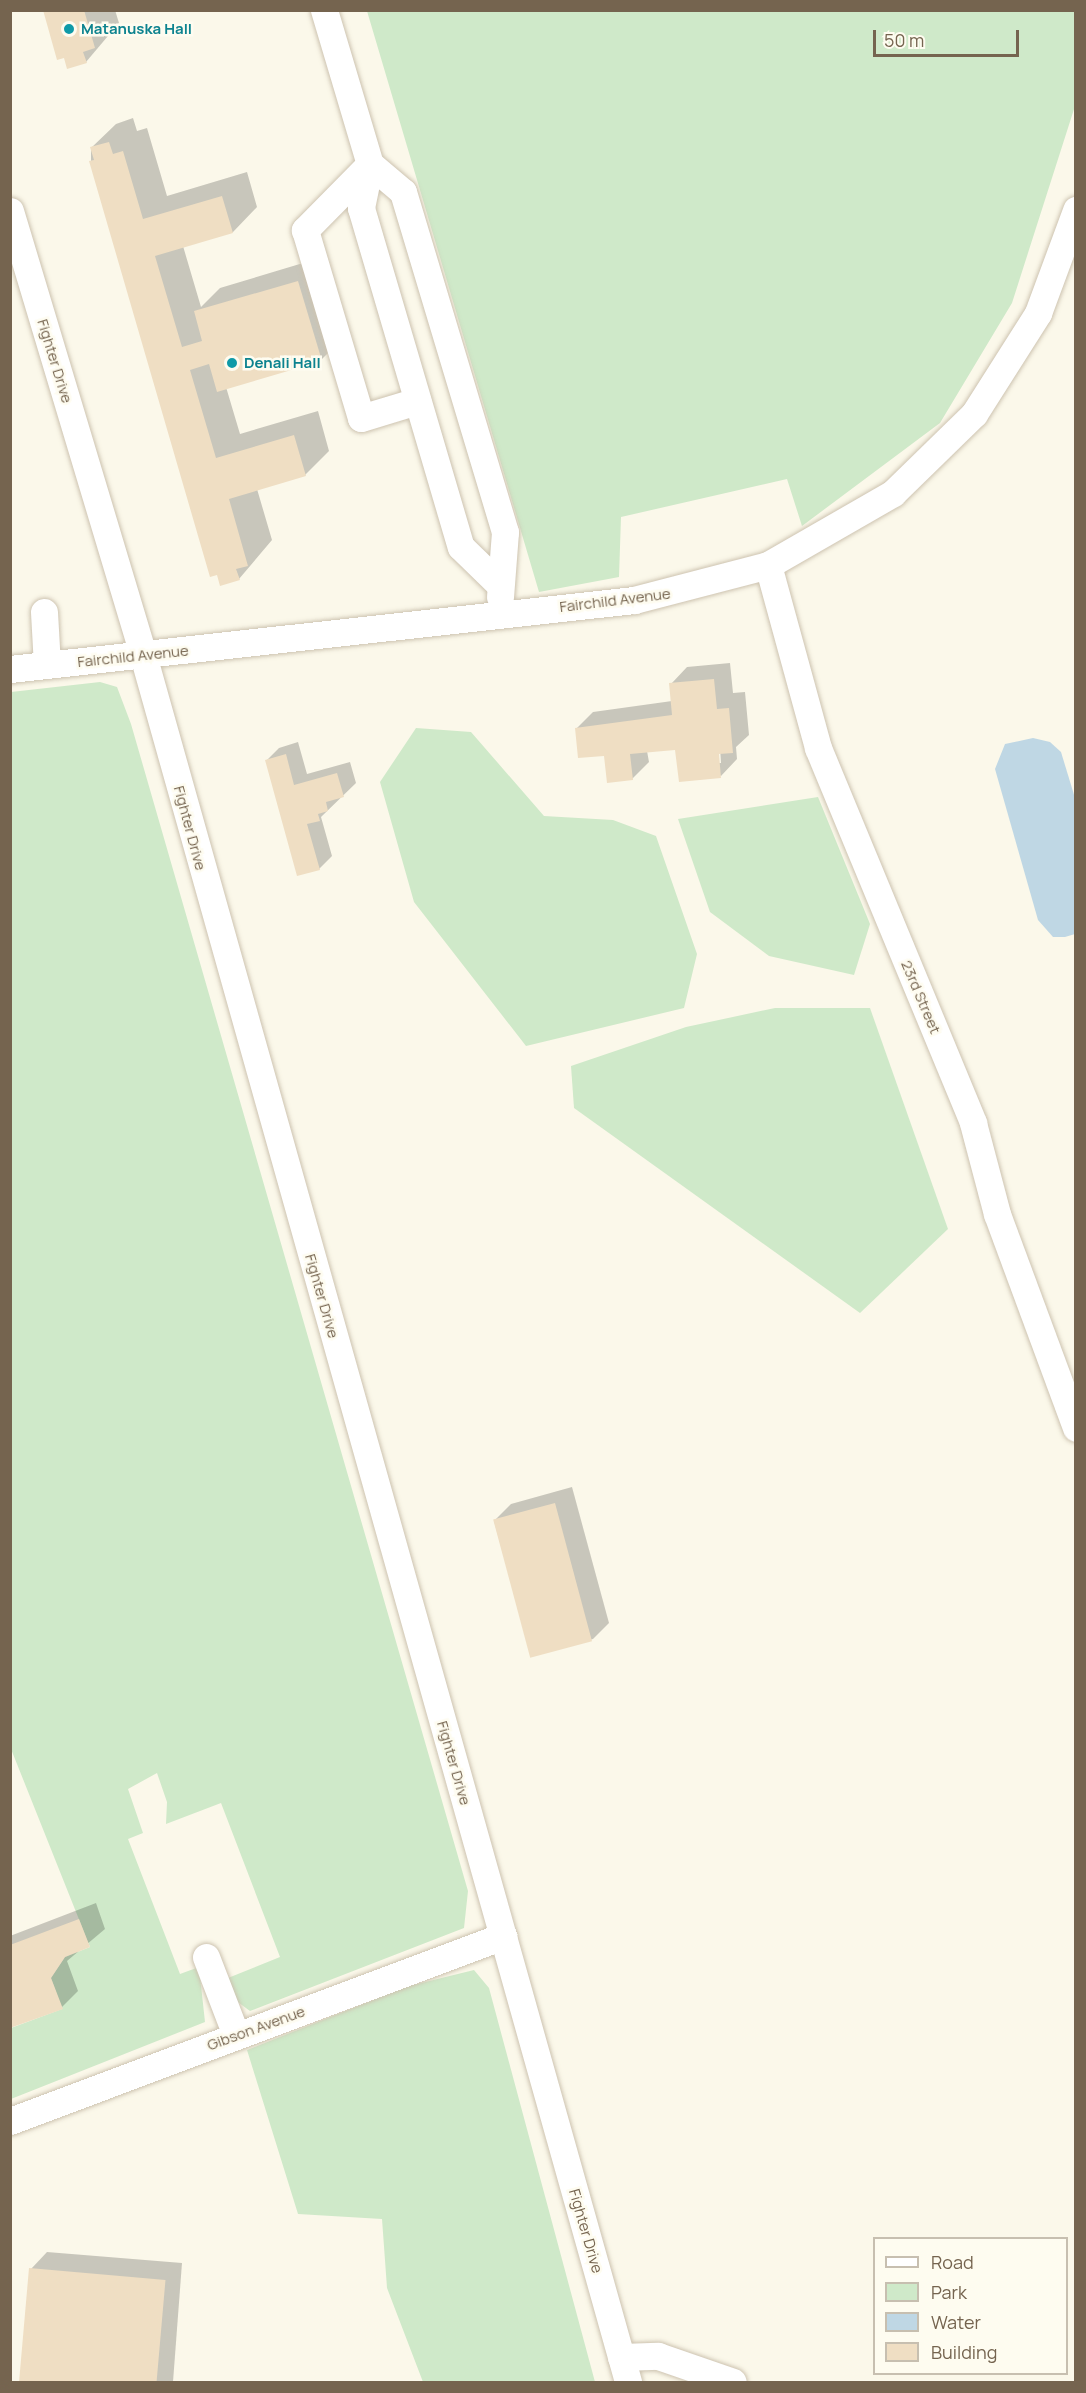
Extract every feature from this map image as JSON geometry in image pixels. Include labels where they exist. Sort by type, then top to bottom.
[{"type":"street","points":[[324,10],[370,164],[361,208],[461,547],[499,584]]},
{"type":"street","points":[[370,164],[403,192],[504,532],[499,584],[502,614]]},
{"type":"street","points":[[370,164],[305,230],[361,418],[455,369]]},
{"type":"street","name":"Fairchild Avenue","points":[[10,669],[634,600],[768,565],[893,493],[974,414],[1038,313],[1076,210]]},
{"type":"street","name":"Fighter Drive","points":[[10,211],[143,655],[628,2382]]},
{"type":"street","name":"23rd Street","points":[[768,565],[818,748],[973,1123],[997,1214],[1076,1428]]},
{"type":"street","points":[[44,612],[47,665]]},
{"type":"street","name":"Gibson Avenue","points":[[10,2121],[503,1936]]},
{"type":"street","points":[[206,1957],[236,2035]]},
{"type":"street","points":[[621,2356],[658,2356],[733,2382]]},
{"type":"green space","points":[[367,11],[1075,11],[1075,106],[1012,303],[940,423],[802,526],[787,479],[621,517],[619,577],[539,592]]},
{"type":"green space","points":[[100,682],[117,687],[131,724],[468,1891],[464,1928],[250,2011],[235,2000],[228,1978],[280,1957],[221,1803],[166,1824],[167,1802],[157,1773],[128,1789],[143,1833],[128,1839],[180,1974],[199,1967],[205,2022],[11,2099],[11,2028],[62,2009],[51,1978],[65,1957],[90,1947],[11,1749],[11,692]]},
{"type":"green space","points":[[416,728],[471,732],[544,816],[613,820],[656,836],[697,954],[684,1008],[526,1046],[414,902],[380,782]]},
{"type":"green space","points":[[818,797],[870,924],[854,975],[769,956],[710,912],[678,819]]},
{"type":"green space","points":[[775,1008],[870,1008],[948,1229],[860,1313],[574,1108],[571,1066],[686,1027]]},
{"type":"green space","points":[[474,1970],[489,1988],[595,2382],[423,2382],[387,2288],[382,2219],[298,2214],[247,2050],[409,1986]]},
{"type":"water","points":[[1033,738],[1050,742],[1061,752],[1075,798],[1075,934],[1065,937],[1053,937],[1038,920],[995,769],[1005,744]]},
{"type":"building","name":"Matanuska Hall","points":[[43,10],[84,10],[95,48],[83,52],[87,63],[67,69],[64,58],[57,60]]},
{"type":"building","name":"Denali Hall","points":[[109,142],[113,154],[123,151],[143,219],[222,196],[233,233],[155,256],[182,347],[202,341],[194,311],[298,281],[322,361],[217,392],[209,364],[190,370],[216,458],[294,435],[306,476],[229,499],[248,566],[236,569],[240,580],[220,586],[217,575],[210,577],[89,161],[94,160],[90,147]]},
{"type":"building","points":[[714,679],[717,709],[729,708],[733,753],[719,754],[721,778],[679,782],[675,750],[630,754],[633,780],[607,783],[604,756],[578,758],[575,728],[672,715],[669,683]]},
{"type":"building","points":[[286,754],[294,785],[337,773],[344,797],[326,802],[328,811],[318,814],[320,821],[307,824],[320,870],[297,876],[265,760]]},
{"type":"building","points":[[555,1503],[592,1641],[530,1658],[493,1520]]},
{"type":"building","points":[[79,1919],[90,1947],[65,1957],[51,1978],[63,2009],[10,2028],[10,1945]]},
{"type":"building","points":[[29,2268],[165,2280],[157,2382],[19,2382]]},
{"type":"place","name":"Matanuska Hall","points":[[69,29]]},
{"type":"place","name":"Denali Hall","points":[[232,363]]}]
